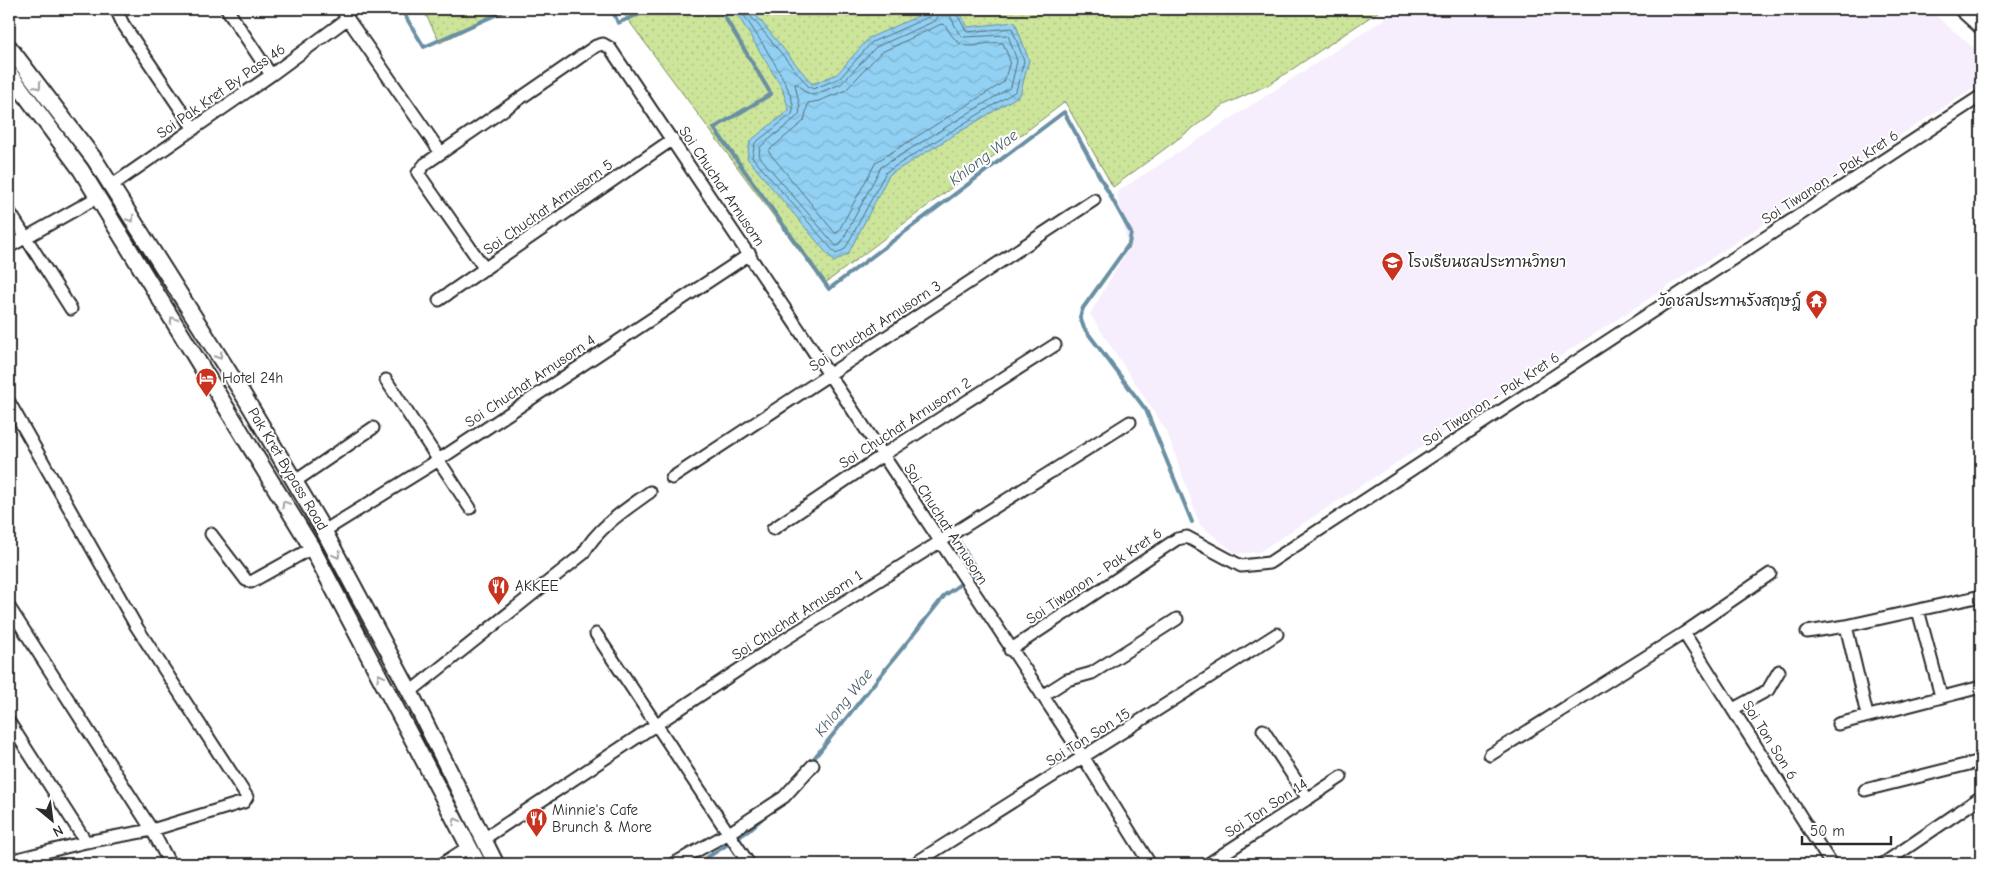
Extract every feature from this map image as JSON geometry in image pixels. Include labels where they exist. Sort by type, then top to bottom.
[{"type":"main road","points":[[1962,9],[1981,26]]},
{"type":"main road","name":"Pak Kret Bypass Road","points":[[9,47],[95,160],[244,396],[324,531],[410,692],[496,864]]},
{"type":"main road","name":"Pak Kret Bypass Road","points":[[9,73],[81,170],[312,548],[478,864]]},
{"type":"street","points":[[116,9],[123,24],[194,128]]},
{"type":"street","points":[[227,9],[271,75]]},
{"type":"street","points":[[341,9],[441,153],[425,164],[418,173],[484,269]]},
{"type":"street","name":"Soi Pak Kret By Pass 46","points":[[110,186],[271,75],[347,19]]},
{"type":"street","name":"Soi Chuchat Arnusorn","points":[[441,153],[596,46],[604,44],[610,48],[673,139],[883,454],[1010,650],[1084,758],[1150,864]]},
{"type":"street","name":"Soi Tiwanon - Pak Kret 6","points":[[1010,650],[1177,539],[1187,537],[1241,566],[1268,563],[1981,96]]},
{"type":"street","name":"Soi Chuchat Arnusorn 5","points":[[439,300],[673,139]]},
{"type":"street","points":[[9,247],[98,197]]},
{"type":"street","name":"Soi Chuchat Arnusorn 3","points":[[672,478],[1094,200]]},
{"type":"street","points":[[9,211],[71,309]]},
{"type":"street","name":"Soi Chuchat Arnusorn 4","points":[[324,531],[437,461],[750,254]]},
{"type":"street","name":"Soi Chuchat Arnusorn 2","points":[[773,529],[883,454],[1054,345]]},
{"type":"street","points":[[386,380],[437,461],[470,508]]},
{"type":"street","points":[[9,402],[136,626],[248,797],[244,802],[152,830],[86,842],[9,860]]},
{"type":"street","name":"Soi Chuchat Arnusorn 1","points":[[484,838],[658,725],[776,645],[1130,422]]},
{"type":"street","points":[[294,482],[373,428]]},
{"type":"street","points":[[410,692],[583,554],[593,538],[622,512],[650,492]]},
{"type":"street","points":[[211,534],[246,580],[251,582],[312,548]]},
{"type":"street","points":[[1490,755],[1684,633],[1770,574]]},
{"type":"street","points":[[1807,632],[1846,626],[1981,596]]},
{"type":"street","points":[[9,607],[152,830],[170,864]]},
{"type":"street","points":[[1918,610],[1941,696]]},
{"type":"street","points":[[1042,696],[1067,680],[1092,673],[1176,619]]},
{"type":"street","points":[[1846,626],[1867,715]]},
{"type":"street","name":"Soi Ton Son 6","points":[[1684,633],[1831,864]]},
{"type":"street","points":[[596,634],[749,864]]},
{"type":"street","name":"Soi Ton Son 15","points":[[920,863],[1276,634]]},
{"type":"street","points":[[1733,710],[1768,690],[1779,671]]},
{"type":"street","points":[[1838,724],[1981,687]]},
{"type":"street","points":[[9,722],[86,842]]},
{"type":"street","points":[[1263,730],[1308,799]]},
{"type":"street","points":[[1865,790],[1981,761]]},
{"type":"street","points":[[673,864],[730,834],[784,797],[812,765]]},
{"type":"street","name":"Soi Ton Son 14","points":[[1208,864],[1342,777]]},
{"type":"street","points":[[1882,864],[1981,796]]},
{"type":"street","points":[[442,864],[470,846]]},
{"type":"shaded area","name":"โรงเรียนชลประทานวิทยา","points":[[1400,9],[1928,9],[1981,54],[1981,83],[1259,552],[1236,554],[1200,525],[1167,432],[1090,314],[1128,249],[1117,192]]},
{"type":"green space","points":[[423,9],[506,9],[440,43]]},
{"type":"green space","points":[[620,9],[1382,9],[1270,84],[1224,105],[1113,187],[1065,102],[824,284]]},
{"type":"water","points":[[734,9],[751,9],[812,84],[837,74],[869,38],[934,9],[958,9],[968,27],[1015,22],[1029,60],[1020,95],[889,175],[848,254],[834,262],[747,158],[750,141],[789,110],[782,88]]},
{"type":"waterway","name":"Khlong Wae","points":[[401,9],[424,47],[509,9]]},
{"type":"waterway","name":"Khlong Wae","points":[[612,9],[618,23],[651,9]]},
{"type":"waterway","name":"Khlong Wae","points":[[720,9],[771,94],[714,128],[829,289],[1064,112],[1131,233],[1129,244],[1083,308],[1080,317],[1084,328],[1146,410],[1192,522]]},
{"type":"waterway","name":"Khlong Wae","points":[[811,762],[945,595],[978,572],[960,543]]},
{"type":"waterway","name":"Khlong Wae","points":[[697,864],[748,831],[766,815]]},
{"type":"place","name":"โรงเรียนชลประทานวิทยา","points":[[1392,281]]},
{"type":"place","name":"วัดชลประทานรังสฤษฎ์","points":[[1817,320]]},
{"type":"place","name":"Hotel 24h","points":[[206,397]]},
{"type":"place","name":"AKKEE","points":[[499,605]]},
{"type":"place","name":"Minnie's Cafe Brunch & More","points":[[536,838]]}]
